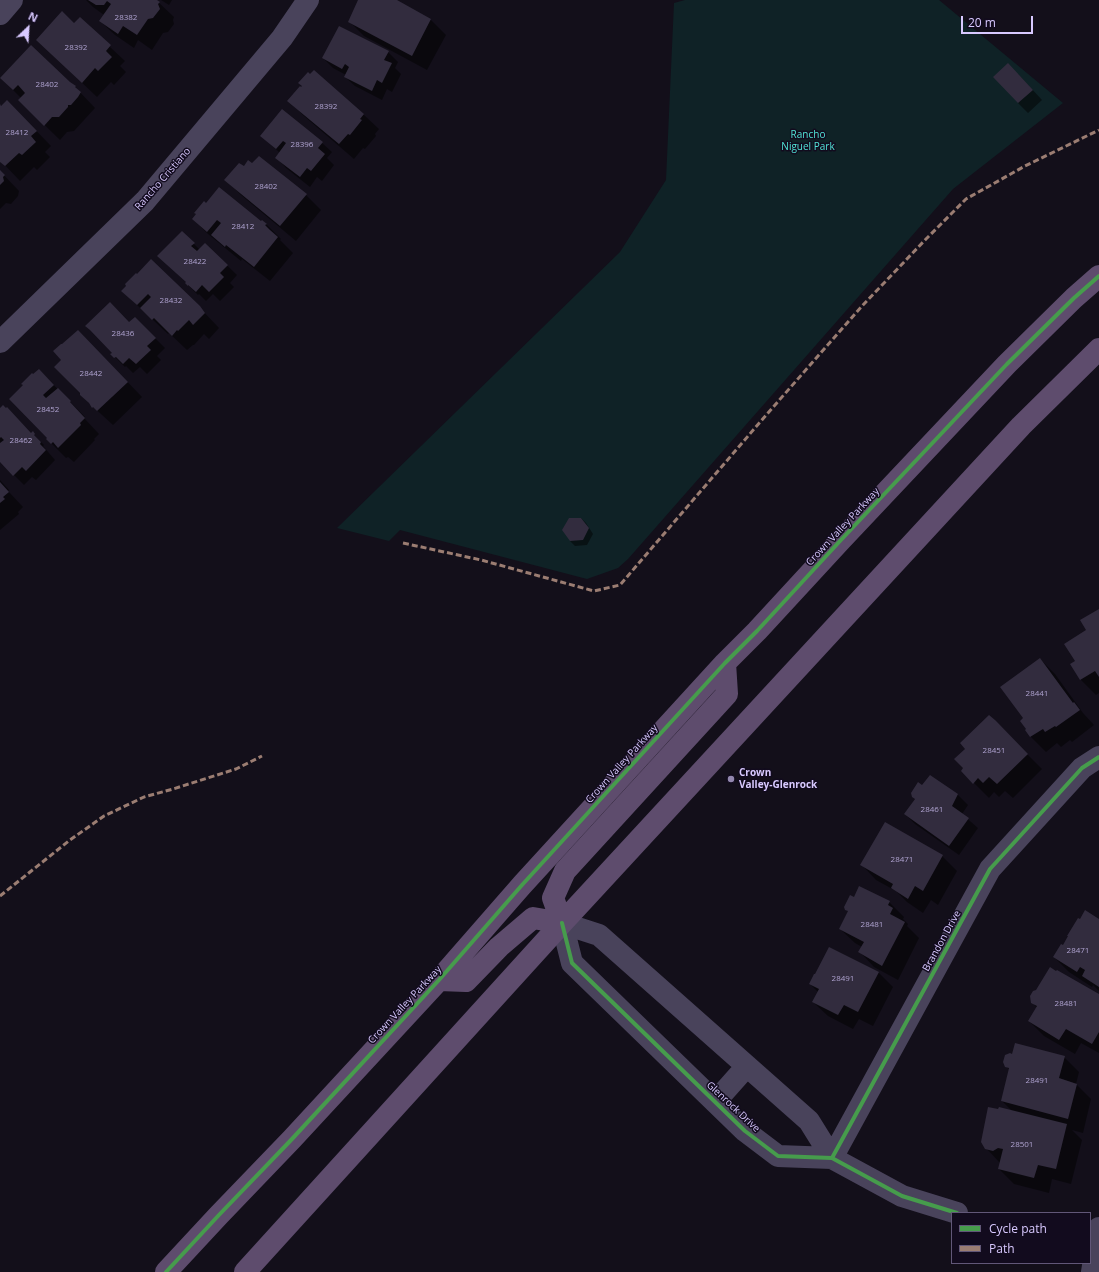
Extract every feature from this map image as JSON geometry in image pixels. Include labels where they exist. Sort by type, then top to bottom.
[{"type":"main road","name":"Crown Valley Parkway","points":[[166,1272],[292,1139],[439,980],[522,885],[725,663],[757,631],[1007,364],[1074,298],[1099,276]]},
{"type":"main road","points":[[245,1272],[562,923],[1021,426],[1099,349]]},
{"type":"main road","points":[[562,923],[553,898],[565,871],[727,694],[725,663]]},
{"type":"main road","points":[[439,980],[466,981],[499,947],[533,918],[562,923]]},
{"type":"street","points":[[0,14],[12,0]]},
{"type":"street","name":"Rancho Cristiano","points":[[0,342],[145,201],[282,38],[308,0]]},
{"type":"street","name":"Brandon Drive","points":[[832,1158],[990,869],[1082,768],[1099,757]]},
{"type":"street","name":"Glenrock Drive","points":[[562,923],[599,935],[809,1121],[832,1158]]},
{"type":"street","name":"Glenrock Drive","points":[[562,923],[572,964],[745,1131],[778,1156],[832,1158],[902,1196],[954,1212]]},
{"type":"street","points":[[716,1102],[747,1066]]},
{"type":"street","points":[[1092,1272],[1095,1233]]},
{"type":"green space","name":"Rancho Niguel Park","points":[[685,0],[939,0],[1063,103],[953,189],[628,559],[618,568],[587,579],[400,530],[389,541],[337,528],[620,252],[666,180],[674,3]]},
{"type":"building","points":[[88,0],[157,0],[160,2],[158,4],[160,9],[153,18],[148,19],[137,35],[123,26],[118,34],[99,21],[111,4],[107,1],[104,5],[96,5]]},
{"type":"building","points":[[358,0],[397,0],[431,19],[412,56],[348,22]]},
{"type":"building","points":[[62,11],[74,23],[80,17],[111,45],[106,51],[112,57],[98,71],[95,68],[82,83],[36,40]]},
{"type":"building","points":[[339,26],[389,51],[384,60],[392,63],[382,83],[377,80],[372,91],[344,77],[349,67],[345,64],[342,69],[322,58]]},
{"type":"building","points":[[31,45],[81,92],[59,117],[52,117],[44,126],[18,100],[25,93],[18,85],[13,90],[0,78]]},
{"type":"building","points":[[1008,63],[1033,90],[1018,103],[993,77]]},
{"type":"building","points":[[314,70],[364,114],[360,119],[362,120],[350,135],[348,134],[339,144],[287,101],[300,86],[302,86],[298,83],[308,72],[310,74]]},
{"type":"building","points":[[7,100],[37,131],[31,136],[36,142],[22,155],[19,153],[5,166],[0,162],[0,104],[1,106]]},
{"type":"building","points":[[282,109],[323,142],[318,148],[325,154],[311,171],[307,168],[300,177],[275,158],[286,143],[283,141],[276,149],[260,136]]},
{"type":"building","points":[[259,156],[307,194],[280,226],[224,180],[239,163],[244,166],[248,160],[252,163]]},
{"type":"building","points":[[0,170],[5,175],[3,177],[4,181],[0,185]]},
{"type":"building","points":[[219,187],[261,221],[262,220],[267,224],[265,225],[278,237],[254,267],[226,245],[225,247],[211,235],[221,223],[217,220],[207,232],[192,219],[196,214],[194,213],[204,201],[206,203]]},
{"type":"building","points":[[182,231],[195,243],[191,246],[197,251],[205,243],[228,265],[220,273],[224,277],[209,292],[202,285],[196,292],[157,256]]},
{"type":"building","points":[[151,259],[200,306],[205,313],[193,325],[189,320],[172,336],[154,318],[152,320],[140,308],[151,297],[148,294],[137,305],[121,291],[126,286],[125,284]]},
{"type":"building","points":[[110,302],[129,322],[135,317],[156,338],[147,346],[151,350],[136,364],[129,358],[123,364],[116,357],[114,358],[110,354],[112,353],[85,326]]},
{"type":"building","points":[[78,330],[128,382],[97,411],[93,407],[92,408],[80,395],[80,393],[54,367],[61,360],[53,351]]},
{"type":"building","points":[[39,369],[54,385],[43,395],[46,398],[58,388],[85,418],[80,423],[81,425],[58,448],[53,442],[51,444],[46,439],[47,438],[9,399],[23,385],[21,384],[32,373],[33,374]]},
{"type":"building","points":[[3,405],[6,408],[7,407],[31,433],[33,431],[35,434],[34,435],[41,442],[40,444],[46,450],[26,471],[22,467],[13,476],[0,462],[0,443],[4,440],[1,437],[0,438],[0,408]]},
{"type":"building","points":[[0,482],[9,492],[3,497],[5,499],[0,503]]},
{"type":"building","points":[[569,518],[581,518],[589,528],[583,540],[570,541],[562,530]]},
{"type":"building","points":[[1099,609],[1099,677],[1095,671],[1080,680],[1070,664],[1075,661],[1064,644],[1086,630],[1080,620]]},
{"type":"building","points":[[1040,658],[1073,703],[1074,702],[1080,710],[1056,727],[1055,726],[1045,732],[1043,729],[1030,737],[1020,721],[1023,718],[1000,687]]},
{"type":"building","points":[[989,715],[1028,754],[997,784],[989,777],[983,783],[978,778],[973,784],[961,771],[963,768],[954,759],[965,749],[960,743]]},
{"type":"building","points":[[930,775],[958,794],[952,806],[969,818],[949,846],[904,814],[915,799],[912,797],[911,793],[918,782],[922,785]]},
{"type":"building","points":[[885,822],[943,855],[923,891],[915,886],[908,899],[891,888],[893,884],[860,865]]},
{"type":"building","points":[[859,886],[890,901],[888,905],[893,908],[890,914],[905,922],[882,966],[858,952],[864,942],[839,929],[848,911],[845,910],[844,907],[850,895],[854,897]]},
{"type":"building","points":[[1085,910],[1099,919],[1099,987],[1082,976],[1085,970],[1080,967],[1077,972],[1053,957],[1061,944],[1063,945],[1078,918],[1080,919]]},
{"type":"building","points":[[829,947],[879,972],[858,1012],[844,1005],[838,1015],[812,1002],[819,989],[809,984]]},
{"type":"building","points":[[1050,967],[1099,994],[1099,1032],[1092,1044],[1066,1029],[1059,1040],[1028,1021],[1037,1006],[1031,1003],[1030,996],[1033,991],[1036,990]]},
{"type":"building","points":[[1015,1043],[1065,1056],[1059,1078],[1077,1084],[1068,1119],[1001,1101],[1009,1068],[1005,1067],[1003,1062],[1005,1055],[1010,1053],[1012,1054]]},
{"type":"building","points":[[988,1107],[998,1109],[999,1107],[1067,1124],[1056,1169],[1038,1165],[1034,1178],[998,1169],[1003,1149],[998,1148],[993,1151],[985,1149],[981,1142]]},
{"type":"marked path","points":[[403,543],[481,560],[594,591],[620,585],[863,305],[966,199],[1025,166],[1099,130]]},
{"type":"marked path","points":[[0,896],[70,840],[104,816],[144,797],[236,769],[262,756]]},
{"type":"cycle path","points":[[166,1272],[292,1139],[439,980],[522,885],[725,663],[757,631],[1007,364],[1074,298],[1099,276]]},
{"type":"cycle path","points":[[832,1158],[990,869],[1082,768],[1099,757]]},
{"type":"cycle path","points":[[562,923],[572,963],[745,1131],[778,1156],[832,1158],[902,1196],[954,1212]]},
{"type":"place","name":"Crown Valley-Glenrock","points":[[731,779]]}]
